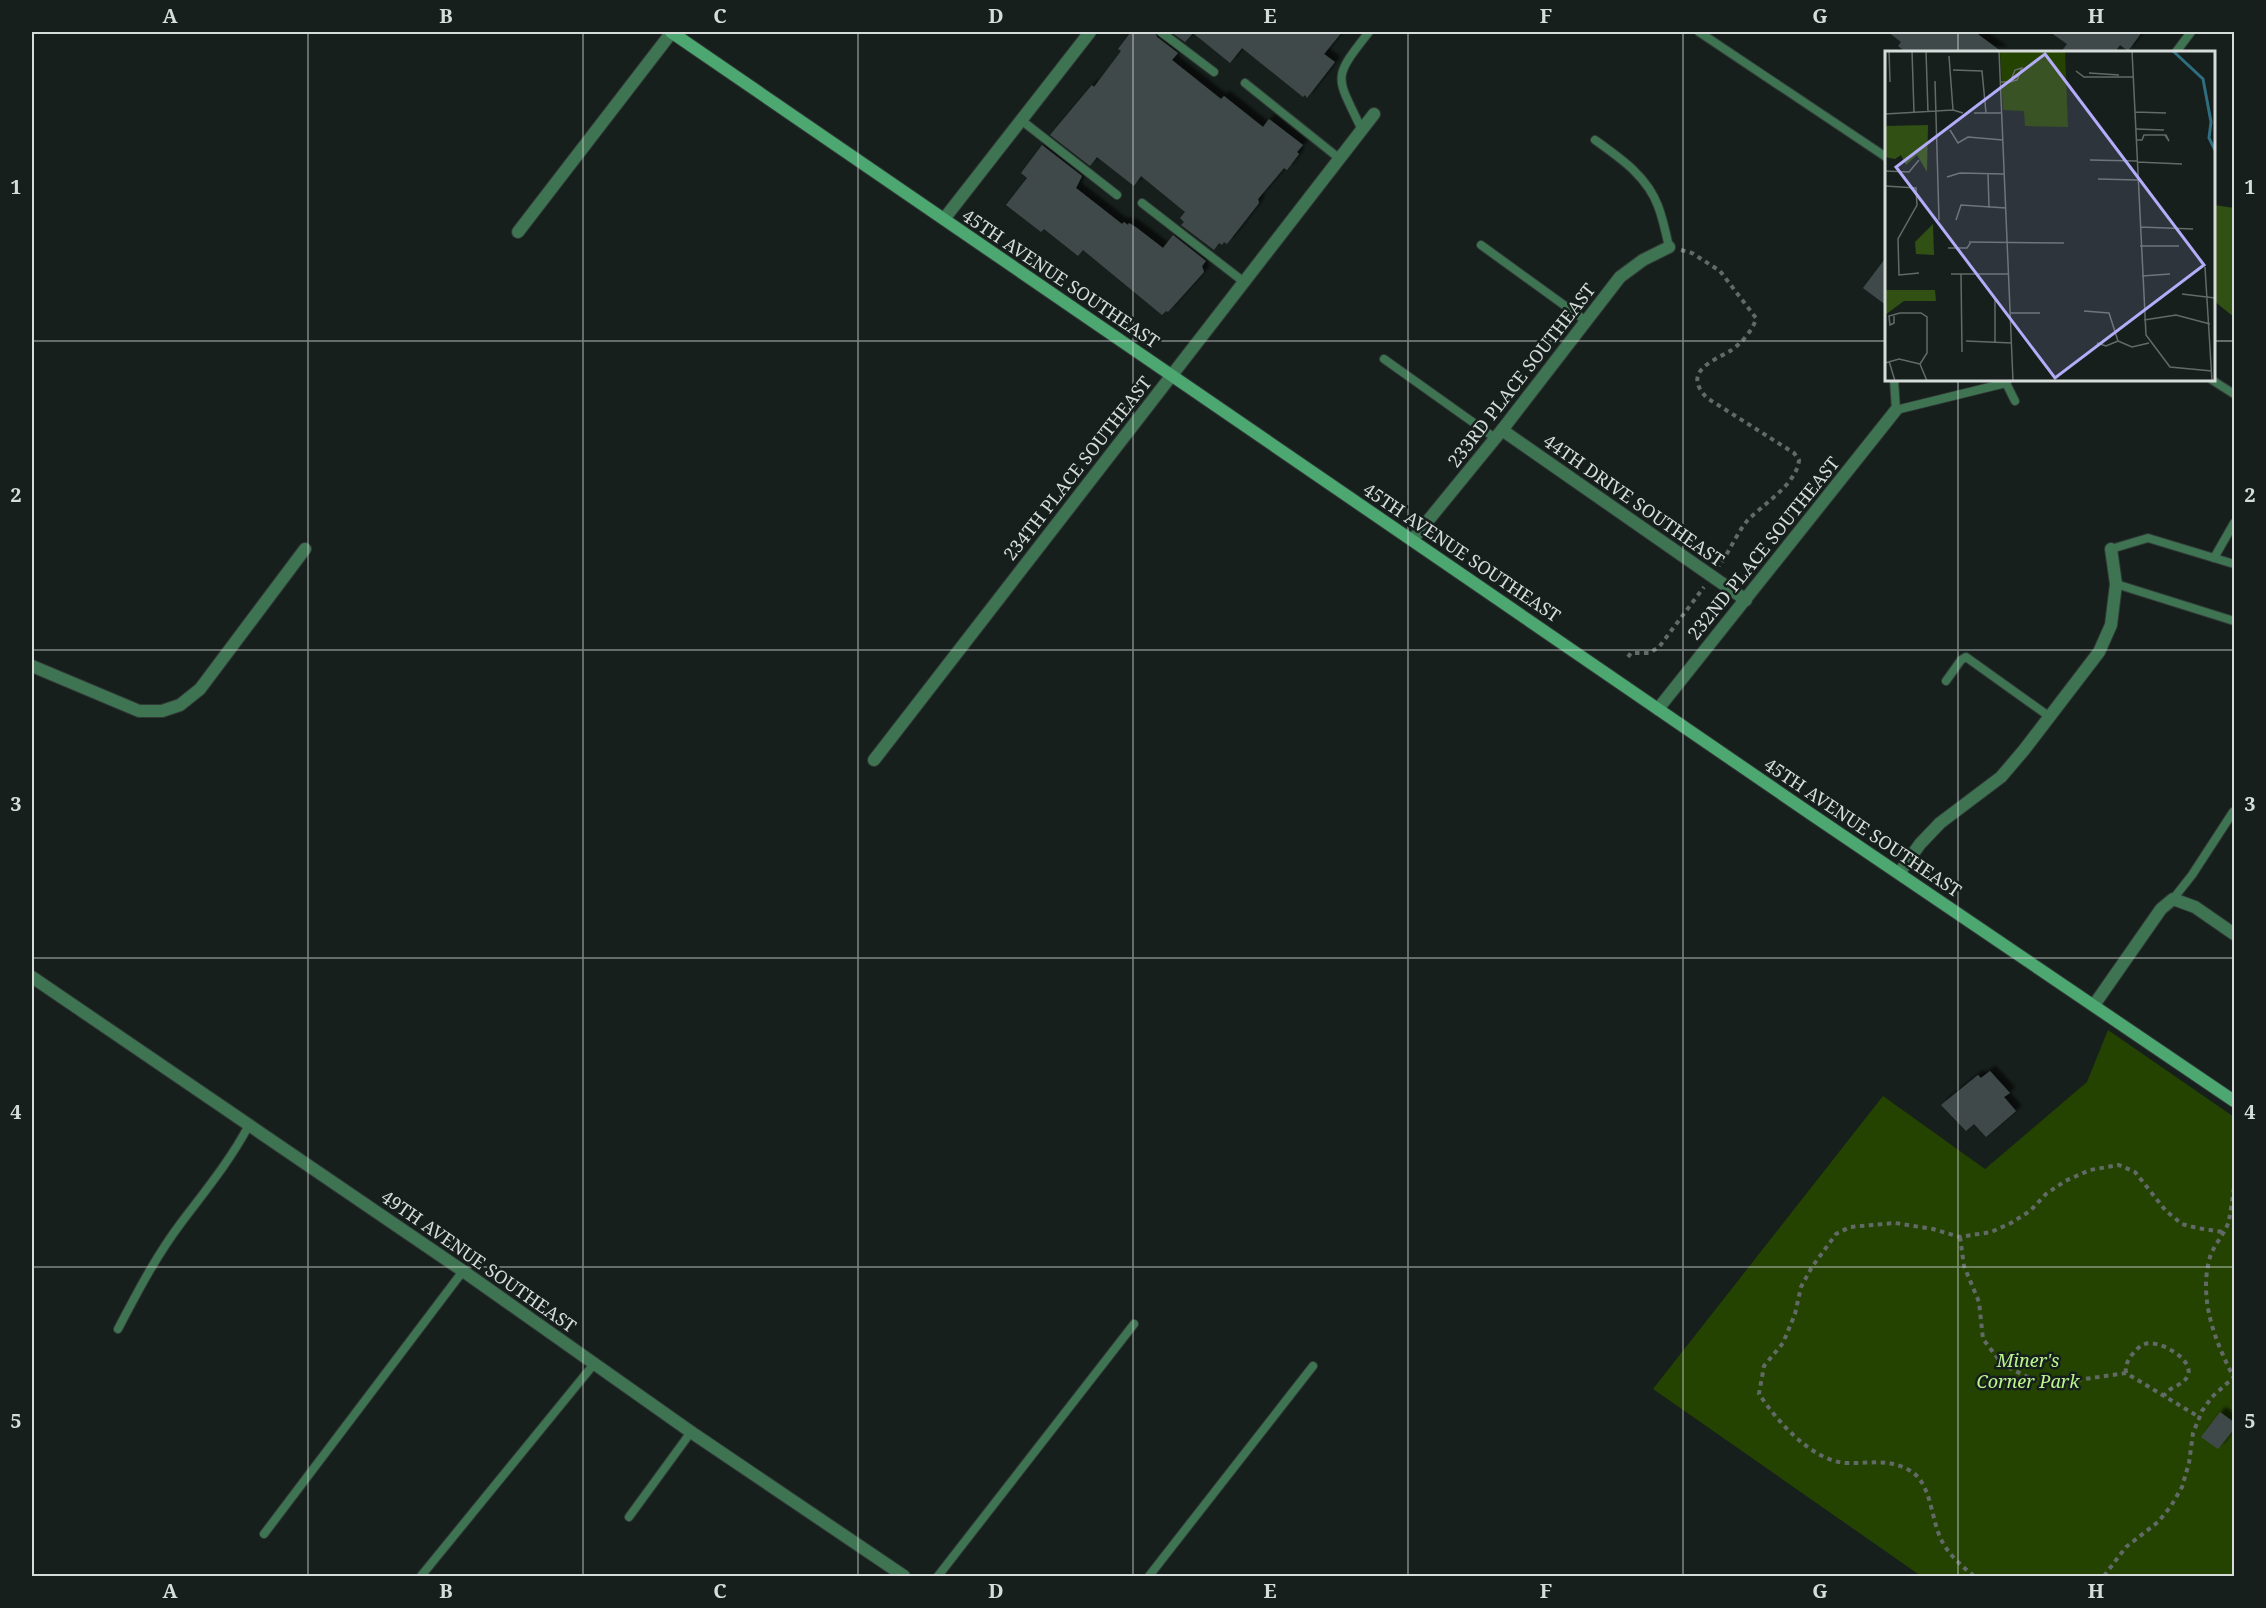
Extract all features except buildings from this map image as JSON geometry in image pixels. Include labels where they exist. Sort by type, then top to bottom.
[{"type":"street","points":[[518,232],[671,32]]},
{"type":"street","name":"45TH AVENUE SOUTHEAST","points":[[671,32],[1658,709],[2235,1101]]},
{"type":"street","points":[[944,219],[1090,32]]},
{"type":"street","name":"234TH PLACE SOUTHEAST","points":[[873,760],[1374,114]]},
{"type":"street","name":"233RD PLACE SOUTHEAST","points":[[1413,539],[1499,434],[1620,277],[1669,247]]},
{"type":"street","name":"232ND PLACE SOUTHEAST","points":[[1658,709],[1896,410]]},
{"type":"street","name":"44TH DRIVE SOUTHEAST","points":[[1499,434],[1746,600]]},
{"type":"street","points":[[32,666],[139,711],[162,711],[180,705],[200,689],[305,549]]},
{"type":"street","points":[[1900,872],[1920,844],[1940,823],[2001,777],[2099,652],[2111,625],[2116,584],[2111,549]]},
{"type":"street","points":[[2094,1005],[2161,909],[2173,899],[2195,907],[2235,934]]},
{"type":"street","name":"49TH AVENUE SOUTHEAST","points":[[32,977],[463,1271],[691,1432],[904,1576]]},
{"type":"lane","points":[[1161,32],[1214,72]]},
{"type":"lane","points":[[1362,130],[1344,93],[1340,78],[1346,62],[1369,32]]},
{"type":"lane","points":[[1699,32],[1885,156]]},
{"type":"lane","points":[[2177,51],[2191,32]]},
{"type":"lane","points":[[1245,83],[1340,159]]},
{"type":"lane","points":[[1021,120],[1117,195]]},
{"type":"lane","points":[[1594,140],[1635,170],[1650,189],[1658,206],[1669,247]]},
{"type":"lane","points":[[1142,203],[1244,282]]},
{"type":"lane","points":[[1481,245],[1586,321]]},
{"type":"lane","points":[[1383,359],[1499,434]]},
{"type":"lane","points":[[1894,381],[1896,410],[2007,381],[2015,401]]},
{"type":"lane","points":[[2214,381],[2235,394]]},
{"type":"lane","points":[[2214,558],[2235,523]]},
{"type":"lane","points":[[2111,549],[2148,538],[2235,564]]},
{"type":"lane","points":[[2116,584],[2235,621]]},
{"type":"lane","points":[[1946,681],[1960,660],[1966,657],[2050,717]]},
{"type":"lane","points":[[2173,899],[2192,875],[2233,812]]},
{"type":"lane","points":[[118,1329],[180,1224],[236,1150],[249,1125]]},
{"type":"lane","points":[[264,1534],[463,1271]]},
{"type":"lane","points":[[938,1576],[1134,1324]]},
{"type":"lane","points":[[421,1576],[594,1364]]},
{"type":"lane","points":[[1149,1576],[1313,1366]]},
{"type":"lane","points":[[629,1516],[691,1432]]},
{"type":"path","points":[[1628,657],[1631,653],[1649,653],[1659,647],[1680,622],[1748,521],[1781,490],[1797,470],[1799,460],[1794,453],[1707,398],[1701,391],[1698,379],[1700,369],[1737,345],[1756,318],[1719,271],[1692,253],[1669,247]]},
{"type":"path","points":[[1974,1576],[1952,1557],[1942,1542],[1922,1481],[1909,1470],[1879,1461],[1846,1463],[1827,1460],[1806,1445],[1771,1412],[1759,1394],[1764,1366],[1783,1343],[1795,1314],[1801,1287],[1812,1267],[1836,1234],[1850,1227],[1895,1223],[1933,1229],[1960,1237],[1991,1232],[2030,1211],[2046,1194],[2065,1181],[2090,1170],[2119,1165],[2135,1172],[2166,1211],[2182,1224],[2223,1232]]},
{"type":"path","points":[[2104,1576],[2126,1547],[2157,1522],[2171,1506],[2184,1479],[2189,1463],[2193,1433],[2199,1417],[2212,1397],[2234,1378],[2215,1339],[2207,1304],[2210,1256],[2228,1222],[2235,1188]]},
{"type":"path","points":[[1960,1237],[1965,1266],[1979,1302],[1983,1340],[2003,1365],[2034,1380],[2071,1381],[2126,1373],[2199,1417]]},
{"type":"path","points":[[2126,1373],[2127,1362],[2140,1346],[2146,1343],[2166,1346],[2182,1359],[2188,1375],[2183,1381],[2169,1389],[2164,1396]]},
{"type":"green space","points":[[2215,205],[2234,208],[2234,317],[2215,302]]},
{"type":"green space","name":"Miner's Corner Park","points":[[2108,1030],[2234,1117],[2234,1576],[1921,1576],[1653,1389],[1883,1096],[1985,1169],[2087,1082]]}]
